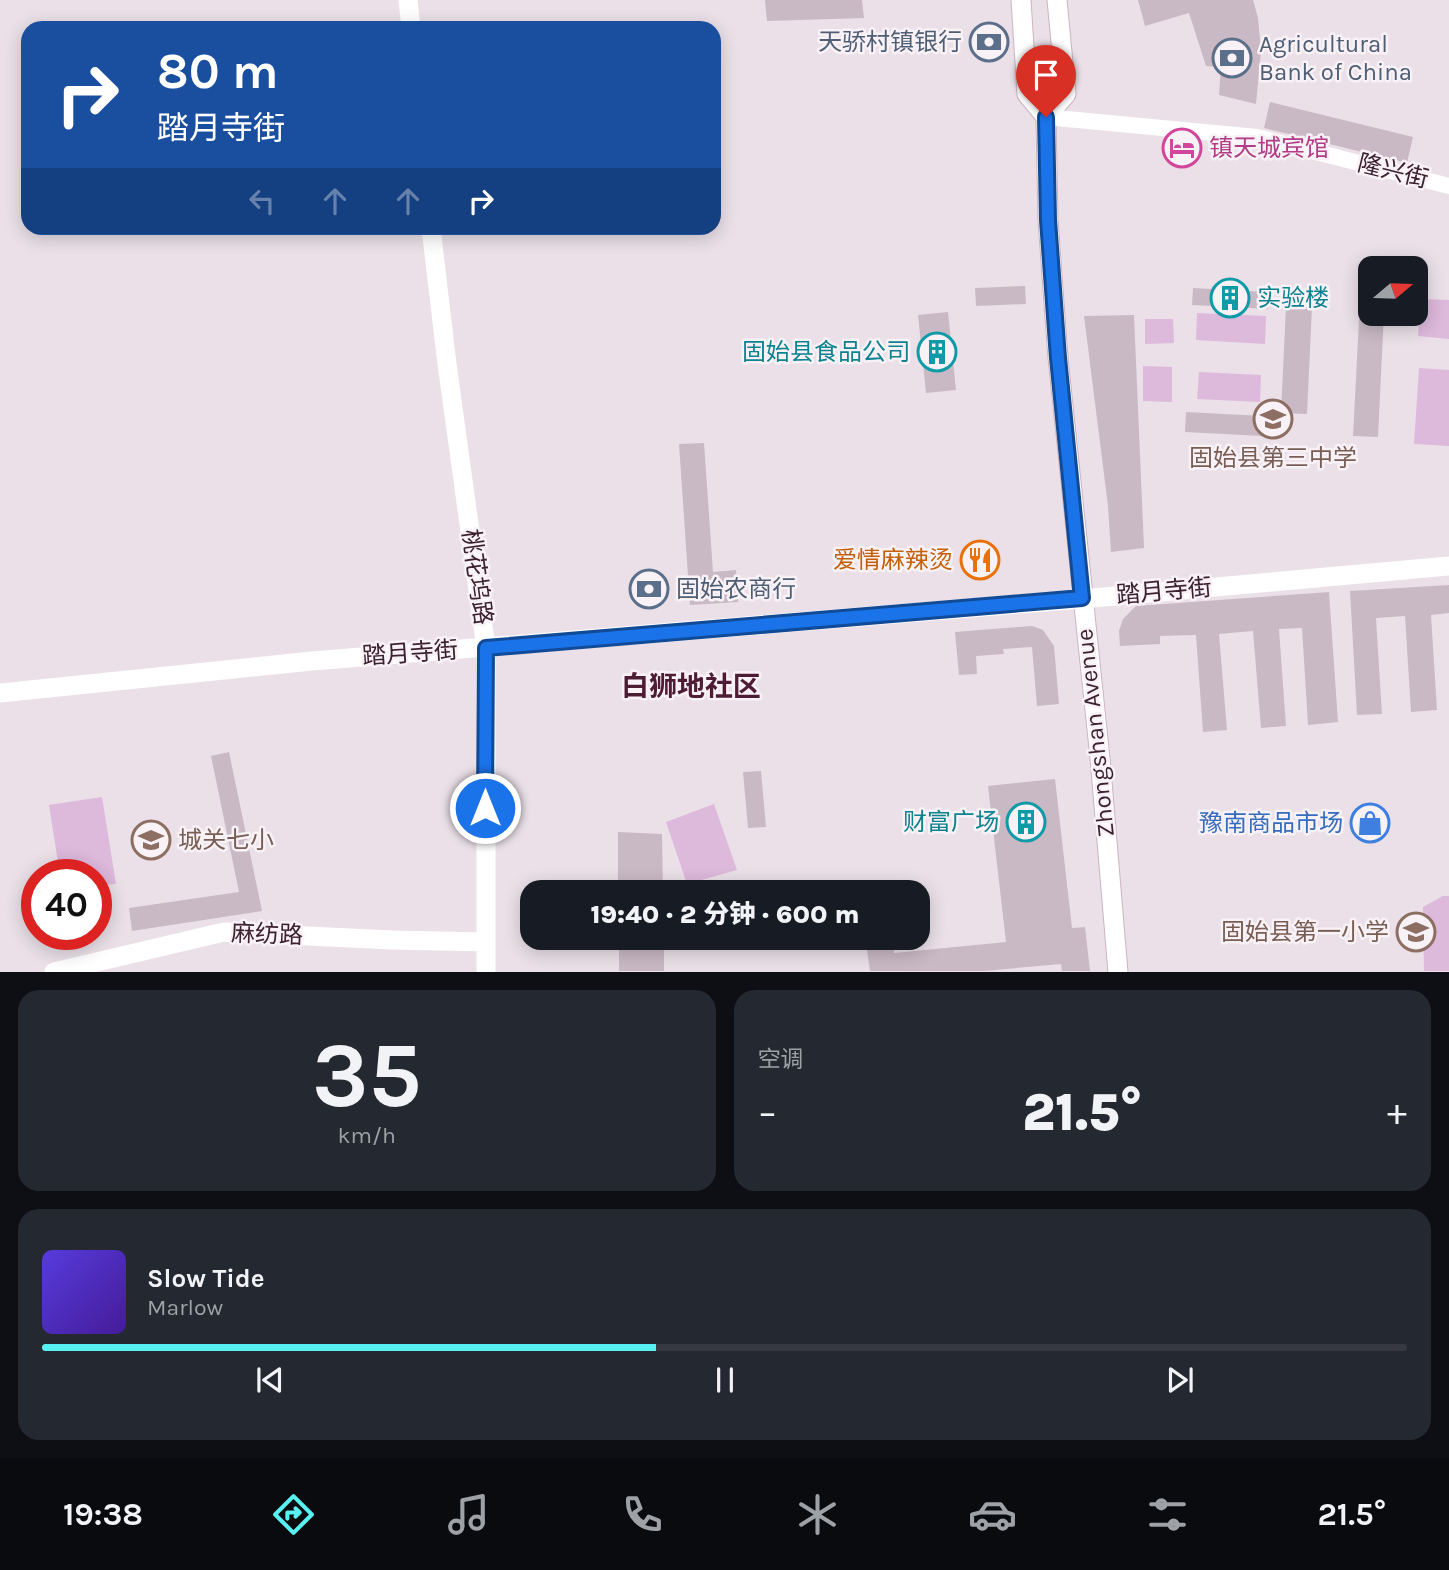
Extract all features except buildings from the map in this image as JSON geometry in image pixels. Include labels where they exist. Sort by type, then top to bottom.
[{"type":"street","points":[[408,0],[410,21]]},
{"type":"street","points":[[1021,0],[1027,94],[1046,117],[1066,94],[1057,0]]},
{"type":"street","name":"隆兴街","points":[[1046,117],[1256,137],[1449,186]]},
{"type":"street","name":"Zhongshan Avenue","points":[[1046,117],[1048,220],[1058,358],[1100,758],[1118,971]]},
{"type":"street","name":"桃花坞路","points":[[432,235],[486,648],[485,971]]},
{"type":"street","name":"踏月寺街","points":[[0,693],[312,660],[486,648],[1449,566]]},
{"type":"street","name":"麻纺路","points":[[54,971],[224,932],[485,942]]},
{"type":"shaded area","points":[[1428,299],[1449,300],[1449,339],[1418,336],[1419,326],[1428,326]]},
{"type":"shaded area","points":[[1197,313],[1266,316],[1265,344],[1196,340]]},
{"type":"shaded area","points":[[1145,319],[1173,319],[1174,343],[1145,344]]},
{"type":"shaded area","points":[[1143,366],[1172,367],[1172,402],[1143,401]]},
{"type":"shaded area","points":[[1419,368],[1449,370],[1449,446],[1414,444]]},
{"type":"shaded area","points":[[1199,372],[1261,375],[1260,402],[1197,399]]},
{"type":"shaded area","points":[[102,797],[112,859],[57,859],[49,805]]},
{"type":"shaded area","points":[[714,804],[737,870],[701,880],[686,880],[666,822]]},
{"type":"shaded area","points":[[112,859],[116,884],[112,884]]},
{"type":"shaded area","points":[[1443,896],[1449,896],[1449,971],[1424,971],[1423,907]]},
{"type":"place","name":"天骄村镇银行","points":[[989,42]]},
{"type":"place","name":"Agricultural Bank of China","points":[[1232,58]]},
{"type":"place","name":"镇天城宾馆","points":[[1182,148]]},
{"type":"place","name":"实验楼","points":[[1230,298]]},
{"type":"place","name":"固始县食品公司","points":[[937,352]]},
{"type":"place","name":"固始县第三中学","points":[[1273,419]]},
{"type":"place","name":"爱情麻辣烫","points":[[980,560]]},
{"type":"place","name":"固始农商行","points":[[649,589]]},
{"type":"place","name":"财富广场","points":[[1026,822]]},
{"type":"place","name":"豫南商品市场","points":[[1370,823]]},
{"type":"place","name":"城关七小","points":[[151,840]]},
{"type":"place","name":"固始县第一小学","points":[[1416,932]]},
{"type":"district","name":"白狮地社区","points":[[691,686]]},
{"type":"route","points":[[485,808],[486,648],[1082,598],[1058,358],[1048,220],[1046,117]]}]
